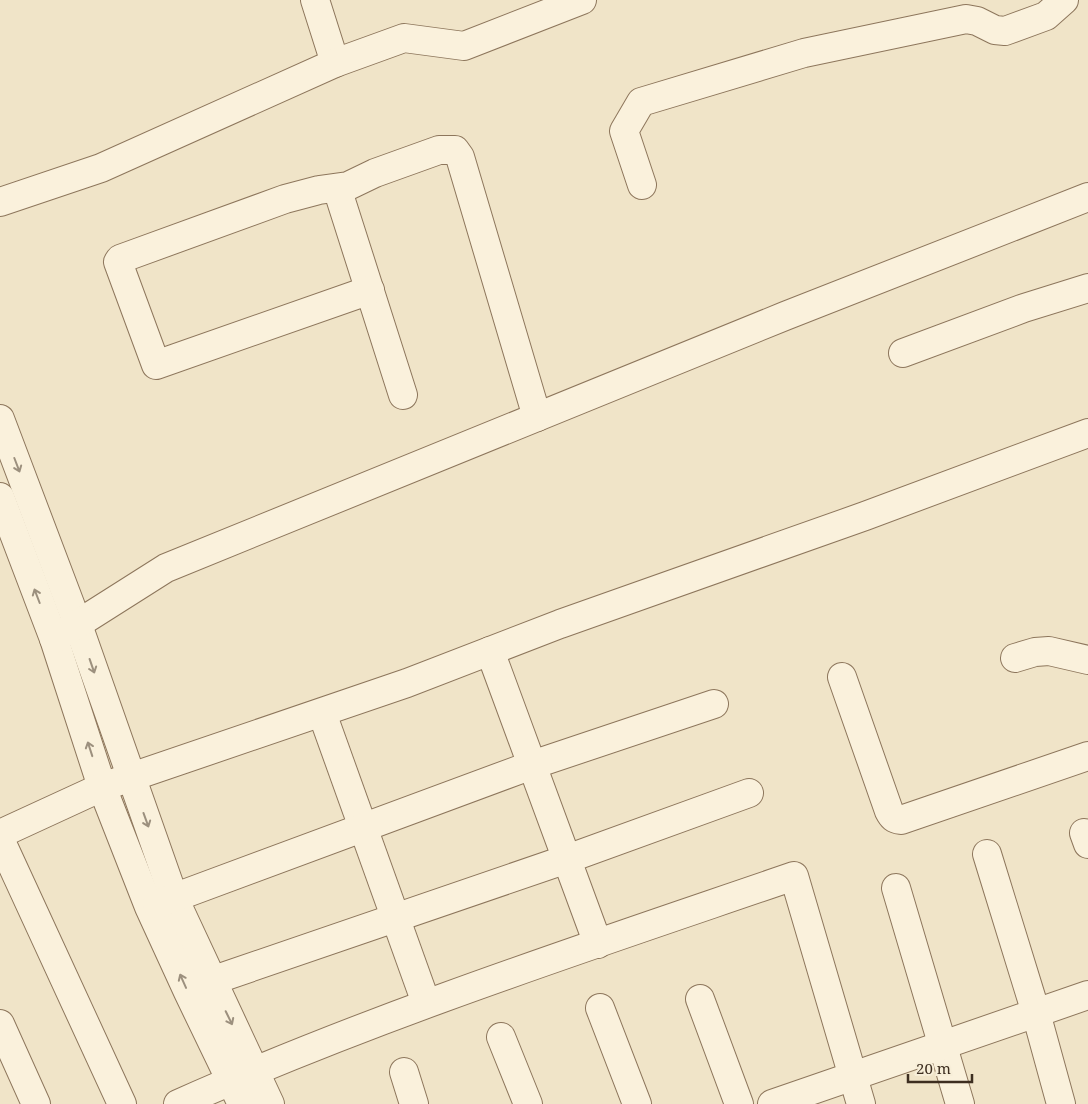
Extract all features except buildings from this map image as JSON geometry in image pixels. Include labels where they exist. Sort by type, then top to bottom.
[{"type":"street","points":[[315,0],[335,63]]},
{"type":"street","points":[[0,202],[101,168],[335,63],[404,38],[464,46],[582,0]]},
{"type":"street","points":[[642,185],[624,131],[638,105],[645,101],[804,53],[966,19],[977,21],[995,30],[1005,31],[1046,16],[1064,0]]},
{"type":"street","points":[[370,290],[156,365],[118,262],[120,259],[285,199],[319,190],[348,186],[375,173],[439,150],[455,150],[463,166],[537,417]]},
{"type":"street","points":[[337,188],[403,395]]},
{"type":"street","points":[[54,639],[166,568],[784,316],[1088,197]]},
{"type":"street","points":[[903,353],[1024,308],[1088,288]]},
{"type":"street","points":[[0,419],[78,625],[130,778],[161,902],[188,992],[243,1085],[270,1104]]},
{"type":"street","points":[[0,834],[102,787],[408,684],[560,624],[865,516],[1088,433]]},
{"type":"street","points":[[0,497],[54,639],[102,787],[161,902],[211,981],[243,1085]]},
{"type":"street","points":[[490,651],[598,944]]},
{"type":"street","points":[[1014,658],[1035,652],[1049,651],[1088,660]]},
{"type":"street","points":[[842,676],[888,811],[891,817],[896,820],[901,820],[1088,756]]},
{"type":"street","points":[[161,902],[532,765],[714,704]]},
{"type":"street","points":[[322,713],[426,1003]]},
{"type":"street","points":[[211,981],[567,859],[749,793]]},
{"type":"street","points":[[0,839],[122,1104]]},
{"type":"street","points":[[987,854],[1036,1013],[1061,1104]]},
{"type":"street","points":[[178,1104],[243,1085],[426,1003],[794,876],[861,1104]]},
{"type":"street","points":[[896,888],[960,1104]]},
{"type":"street","points":[[772,1104],[1088,995]]},
{"type":"street","points":[[700,999],[739,1104]]},
{"type":"street","points":[[600,1008],[638,1104]]},
{"type":"street","points":[[0,1024],[36,1104]]},
{"type":"street","points":[[501,1037],[528,1104]]},
{"type":"street","points":[[404,1072],[414,1104]]}]
